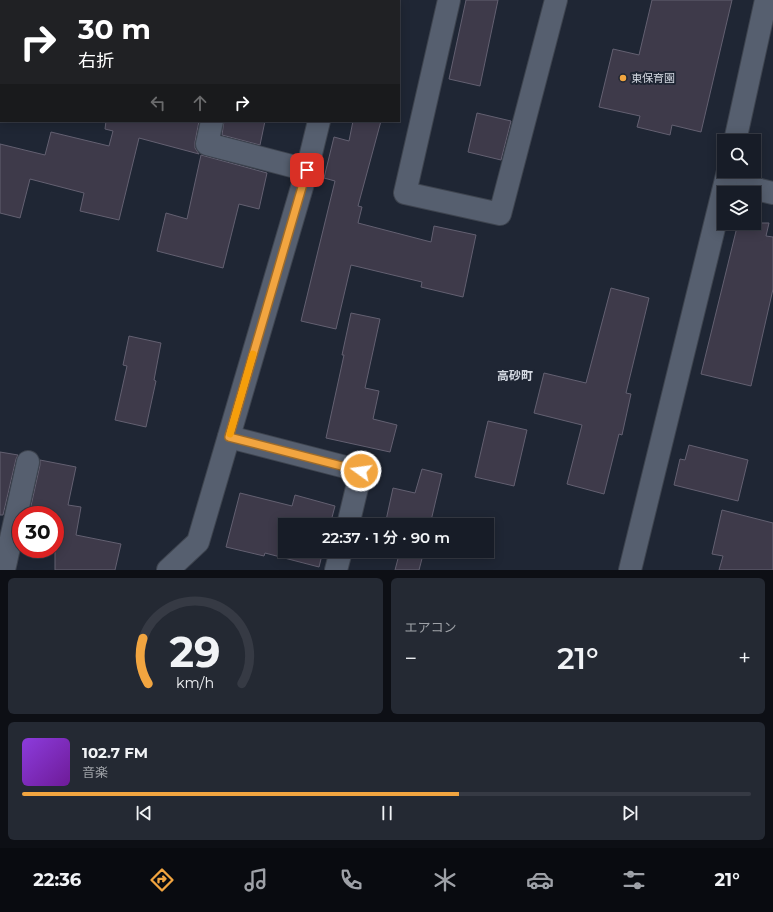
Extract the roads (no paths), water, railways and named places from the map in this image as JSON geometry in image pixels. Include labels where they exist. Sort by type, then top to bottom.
[{"type":"street","points":[[449,0],[405,193],[500,214],[556,0]]},
{"type":"street","points":[[737,134],[766,0]]},
{"type":"street","points":[[212,122],[207,144],[307,170]]},
{"type":"street","points":[[168,570],[198,542],[307,170],[319,122]]},
{"type":"street","points":[[630,570],[727,178]]},
{"type":"street","points":[[730,178],[773,193]]},
{"type":"street","points":[[229,437],[361,471],[350,518]]},
{"type":"street","points":[[4,570],[28,462]]},
{"type":"street","points":[[336,570],[339,558]]},
{"type":"place","name":"東保育園","points":[[623,78]]},
{"type":"district","name":"高砂町","points":[[515,376]]}]
